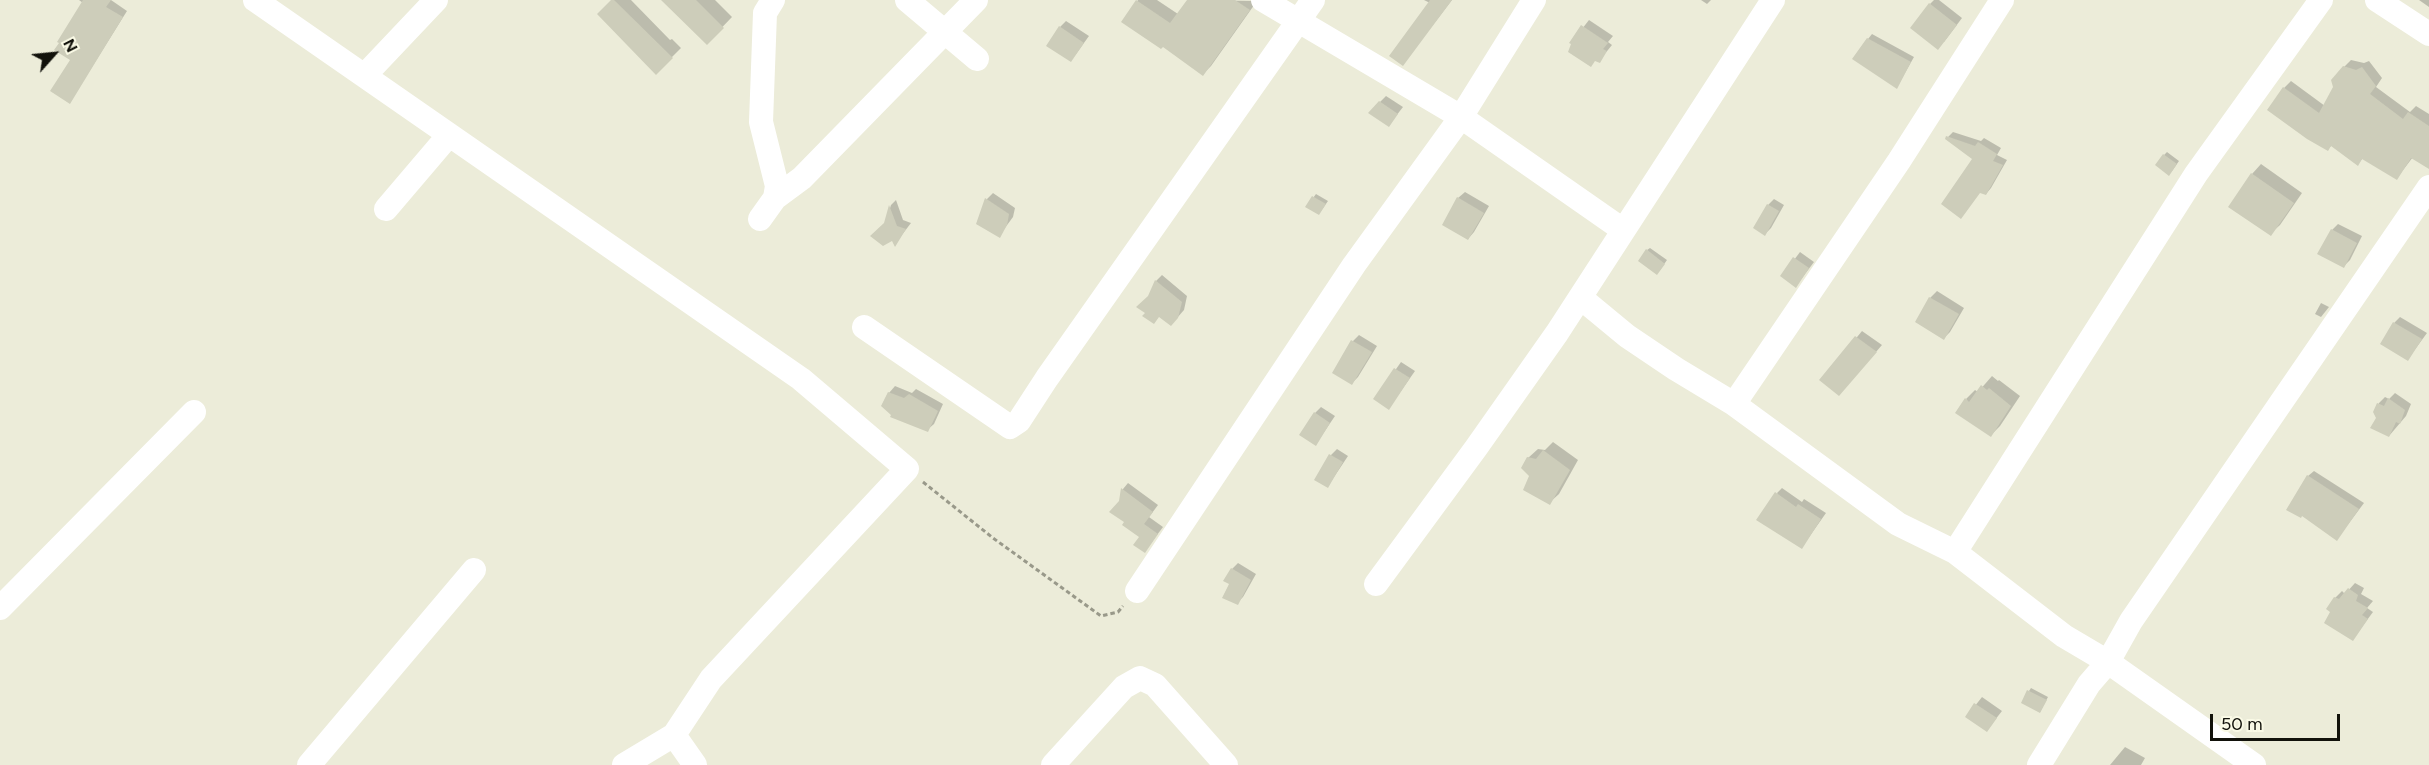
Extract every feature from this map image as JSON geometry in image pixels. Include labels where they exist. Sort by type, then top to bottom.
[{"type":"street","points":[[255,0],[801,379],[907,469],[711,679],[674,735],[624,765]]},
{"type":"street","points":[[365,75],[436,0]]},
{"type":"street","points":[[773,0],[765,13],[761,122],[777,186],[775,198]]},
{"type":"street","points":[[906,0],[977,59]]},
{"type":"street","points":[[760,219],[775,198],[802,178],[976,0]]},
{"type":"street","points":[[1263,0],[1461,117],[1623,230]]},
{"type":"street","points":[[864,327],[1010,427],[1019,421],[1313,0]]},
{"type":"street","points":[[1137,591],[1354,265],[1461,117],[1534,0]]},
{"type":"street","points":[[1376,584],[1476,448],[1581,298],[1773,0]]},
{"type":"street","points":[[1734,404],[1899,161],[2002,0]]},
{"type":"street","points":[[1955,552],[2196,174],[2321,0]]},
{"type":"street","points":[[2377,0],[2429,34]]},
{"type":"street","points":[[386,209],[448,135]]},
{"type":"street","points":[[2040,765],[2089,684],[2108,662],[2131,621],[2429,186]]},
{"type":"street","points":[[1581,298],[1636,342],[1734,404],[1898,524],[1955,552],[2064,636],[2108,662],[2254,765]]},
{"type":"street","points":[[0,608],[194,412]]},
{"type":"street","points":[[309,765],[474,570]]},
{"type":"street","points":[[1053,765],[1124,687],[1140,678],[1155,685],[1226,765]]},
{"type":"street","points":[[674,735],[695,765]]},
{"type":"path","points":[[907,469],[993,538],[1101,616],[1118,612],[1137,591]]},
{"type":"building","points":[[83,0],[111,0],[106,7],[123,17],[70,104],[50,91],[70,60],[54,50]]},
{"type":"building","points":[[611,0],[614,0],[673,58],[656,75],[597,14]]},
{"type":"building","points":[[661,0],[696,0],[724,28],[707,45]]},
{"type":"building","points":[[1136,0],[1170,23],[1187,0],[1235,0],[1250,10],[1203,76],[1163,47],[1161,49],[1121,22]]},
{"type":"building","points":[[1430,0],[1452,0],[1403,66],[1389,56]]},
{"type":"building","points":[[1929,3],[1957,25],[1938,50],[1910,28]]},
{"type":"building","points":[[1581,25],[1608,43],[1603,49],[1607,51],[1600,63],[1595,61],[1591,67],[1568,52],[1571,44],[1569,43]]},
{"type":"building","points":[[1059,26],[1084,43],[1071,62],[1046,46]]},
{"type":"building","points":[[1867,38],[1911,62],[1897,89],[1852,59]]},
{"type":"building","points":[[2343,66],[2356,70],[2362,67],[2376,86],[2370,94],[2403,119],[2408,112],[2429,126],[2429,169],[2411,158],[2397,180],[2362,159],[2358,166],[2331,146],[2328,151],[2307,139],[2267,110],[2283,87],[2319,113],[2333,87],[2331,80]]},
{"type":"building","points":[[1379,101],[1398,114],[1389,127],[1368,113]]},
{"type":"building","points":[[1946,136],[1975,146],[1978,142],[1997,154],[1993,161],[2003,165],[1986,195],[1980,193],[1961,219],[1941,204],[1972,159],[1945,139]]},
{"type":"building","points":[[2163,154],[2177,164],[2169,176],[2155,165]]},
{"type":"building","points":[[2251,173],[2294,203],[2271,236],[2228,207]]},
{"type":"building","points":[[1312,196],[1326,204],[1319,215],[1305,207]]},
{"type":"building","points":[[1457,197],[1484,213],[1468,240],[1442,225]]},
{"type":"building","points":[[985,198],[1009,214],[1007,225],[1000,238],[976,224]]},
{"type":"building","points":[[1767,204],[1779,211],[1765,236],[1753,228]]},
{"type":"building","points":[[889,205],[897,226],[906,229],[895,247],[892,241],[883,246],[870,236],[884,223]]},
{"type":"building","points":[[2331,229],[2357,243],[2344,268],[2317,254]]},
{"type":"building","points":[[1646,249],[1665,264],[1657,275],[1638,261]]},
{"type":"building","points":[[1793,257],[1809,268],[1796,288],[1780,276]]},
{"type":"building","points":[[1155,280],[1182,302],[1178,318],[1171,326],[1159,317],[1154,324],[1142,316],[1145,313],[1136,307],[1148,296]]},
{"type":"building","points":[[1929,297],[1959,314],[1944,340],[1915,322]]},
{"type":"building","points":[[2393,322],[2422,339],[2408,361],[2380,344]]},
{"type":"building","points":[[1855,336],[1877,352],[1839,396],[1819,380]]},
{"type":"building","points":[[1351,340],[1372,352],[1352,385],[1332,373]]},
{"type":"building","points":[[1394,368],[1410,378],[1389,410],[1373,399]]},
{"type":"building","points":[[1981,385],[1987,390],[1989,388],[2011,406],[1991,437],[1955,413],[1965,398],[1969,402]]},
{"type":"building","points":[[888,392],[904,398],[909,394],[938,411],[928,432],[890,417],[891,415],[881,406]]},
{"type":"building","points":[[2388,398],[2405,410],[2400,424],[2396,422],[2389,437],[2370,428],[2376,418],[2373,412],[2377,403],[2384,406]]},
{"type":"building","points":[[1314,412],[1330,423],[1316,446],[1299,435]]},
{"type":"building","points":[[1543,450],[1570,470],[1550,505],[1523,490],[1529,476],[1521,468],[1527,457],[1536,459]]},
{"type":"building","points":[[1329,454],[1343,462],[1328,488],[1314,480]]},
{"type":"building","points":[[2307,475],[2359,509],[2337,541],[2302,516],[2301,518],[2286,510]]},
{"type":"building","points":[[1121,488],[1153,512],[1144,524],[1158,534],[1145,553],[1133,545],[1139,537],[1122,525],[1124,522],[1109,512],[1119,501]]},
{"type":"building","points":[[1775,492],[1796,507],[1798,504],[1821,519],[1802,549],[1756,520]]},
{"type":"building","points":[[1231,568],[1251,580],[1238,605],[1222,598],[1229,584],[1223,581]]},
{"type":"building","points":[[2348,588],[2358,595],[2356,601],[2368,608],[2362,615],[2368,619],[2353,641],[2324,623],[2330,612],[2326,609],[2334,597],[2339,599]]},
{"type":"building","points":[[2027,690],[2047,700],[2040,713],[2021,703]]},
{"type":"building","points":[[1974,703],[1997,718],[1987,732],[1965,717]]}]
